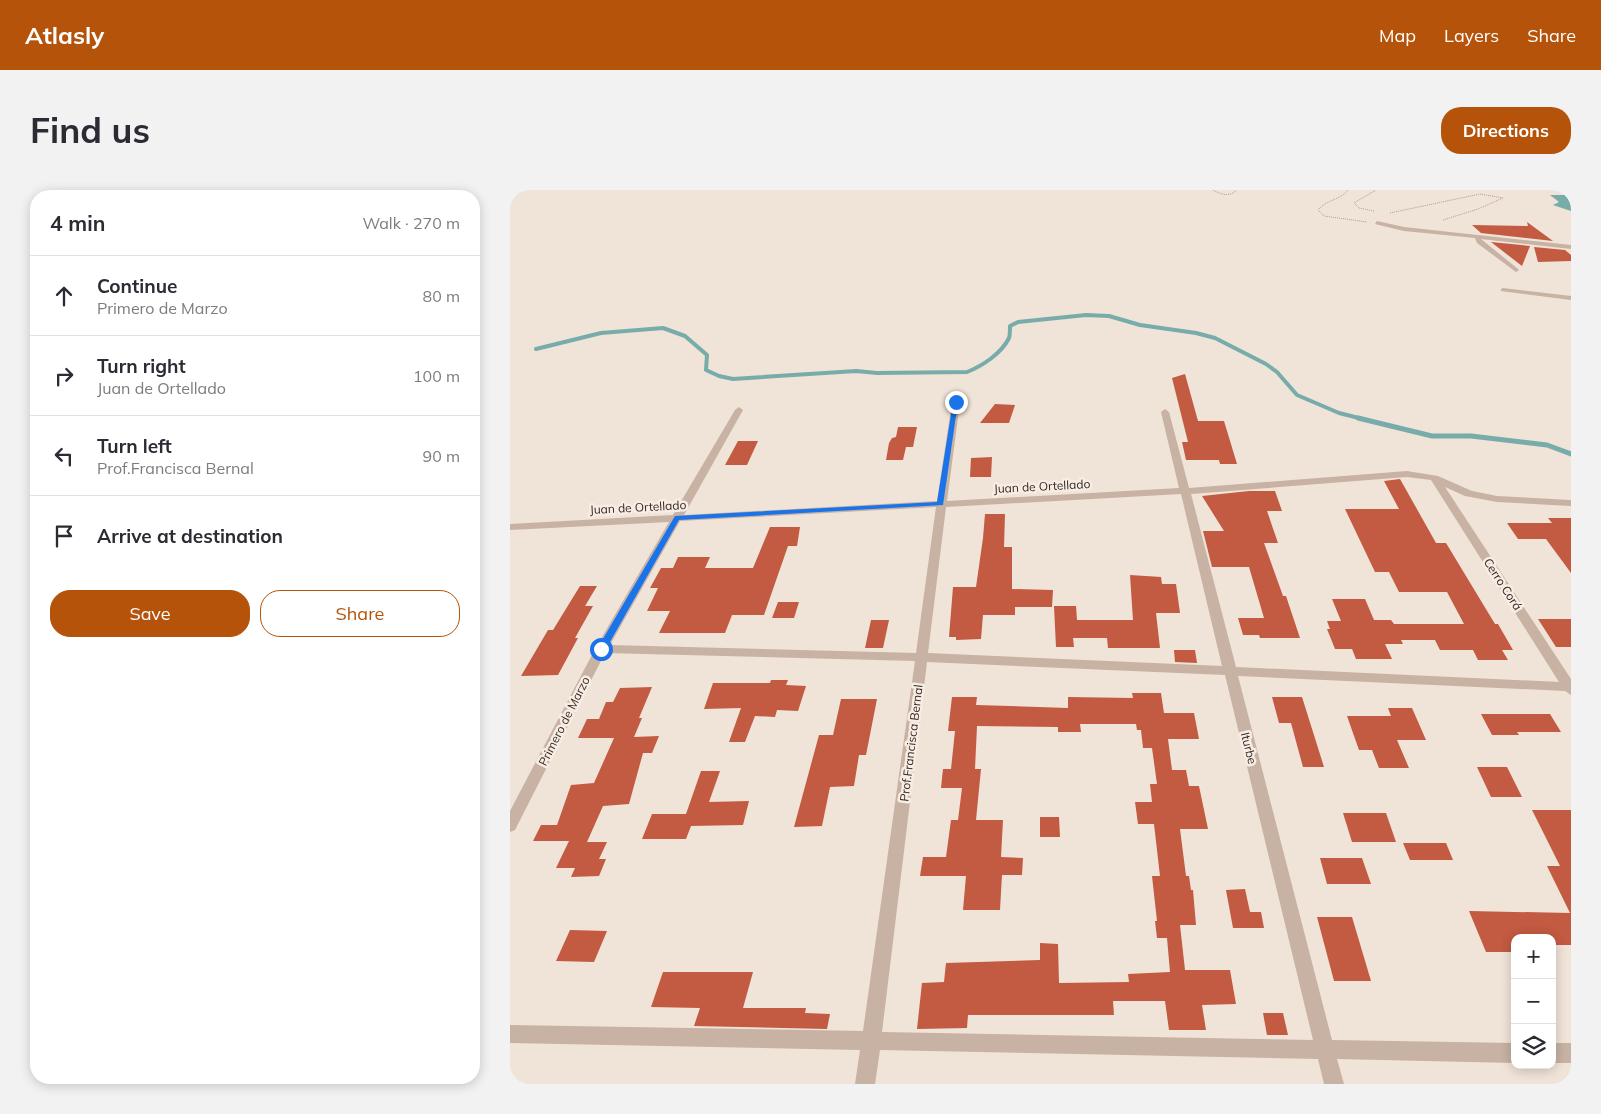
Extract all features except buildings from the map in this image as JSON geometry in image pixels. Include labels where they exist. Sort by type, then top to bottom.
[{"type":"street","points":[[1377,223],[1404,229],[1571,247]]},
{"type":"street","points":[[1477,237],[1479,242],[1516,270]]},
{"type":"street","points":[[1503,290],[1571,298]]},
{"type":"street","name":"Prof.Francisca Bernal","points":[[866,1084],[922,657],[940,504],[956,402]]},
{"type":"street","name":"Primero de Marzo","points":[[510,826],[601,649],[739,410]]},
{"type":"street","name":"Iturbe","points":[[1165,412],[1334,1084]]},
{"type":"street","name":"Juan de Ortellado","points":[[510,527],[1184,491],[1407,474],[1434,478],[1469,494],[1497,499],[1571,503]]},
{"type":"street","name":"Cerro Corá","points":[[1434,478],[1570,688]]},
{"type":"street","points":[[601,649],[922,657],[1570,688]]},
{"type":"street","points":[[510,1034],[1511,1053]]},
{"type":"street","points":[[1556,1053],[1571,1053]]},
{"type":"path","points":[[1213,190],[1226,195],[1232,194],[1237,190]]},
{"type":"path","points":[[1348,190],[1345,195],[1318,208],[1321,214],[1338,219],[1377,223]]},
{"type":"path","points":[[1376,190],[1354,203],[1363,209],[1379,212]]},
{"type":"path","points":[[1385,212],[1401,212],[1480,194],[1497,195],[1503,198],[1478,209],[1438,220]]},
{"type":"water","points":[[1550,195],[1571,195],[1571,211],[1553,205],[1559,202]]},
{"type":"waterway","points":[[536,349],[601,333],[663,328],[685,336],[707,355],[706,370],[719,376],[733,379],[856,371],[877,373],[967,372],[985,363],[996,354],[1006,344],[1010,334],[1010,326],[1018,322],[1086,315],[1109,316],[1140,325],[1196,333],[1215,338],[1266,364],[1277,372],[1297,395],[1339,413],[1363,419]]},
{"type":"waterway","points":[[1358,418],[1432,436],[1471,436],[1547,445],[1571,454]]},
{"type":"route","points":[[601,649],[677,518],[940,504],[956,402]]}]
